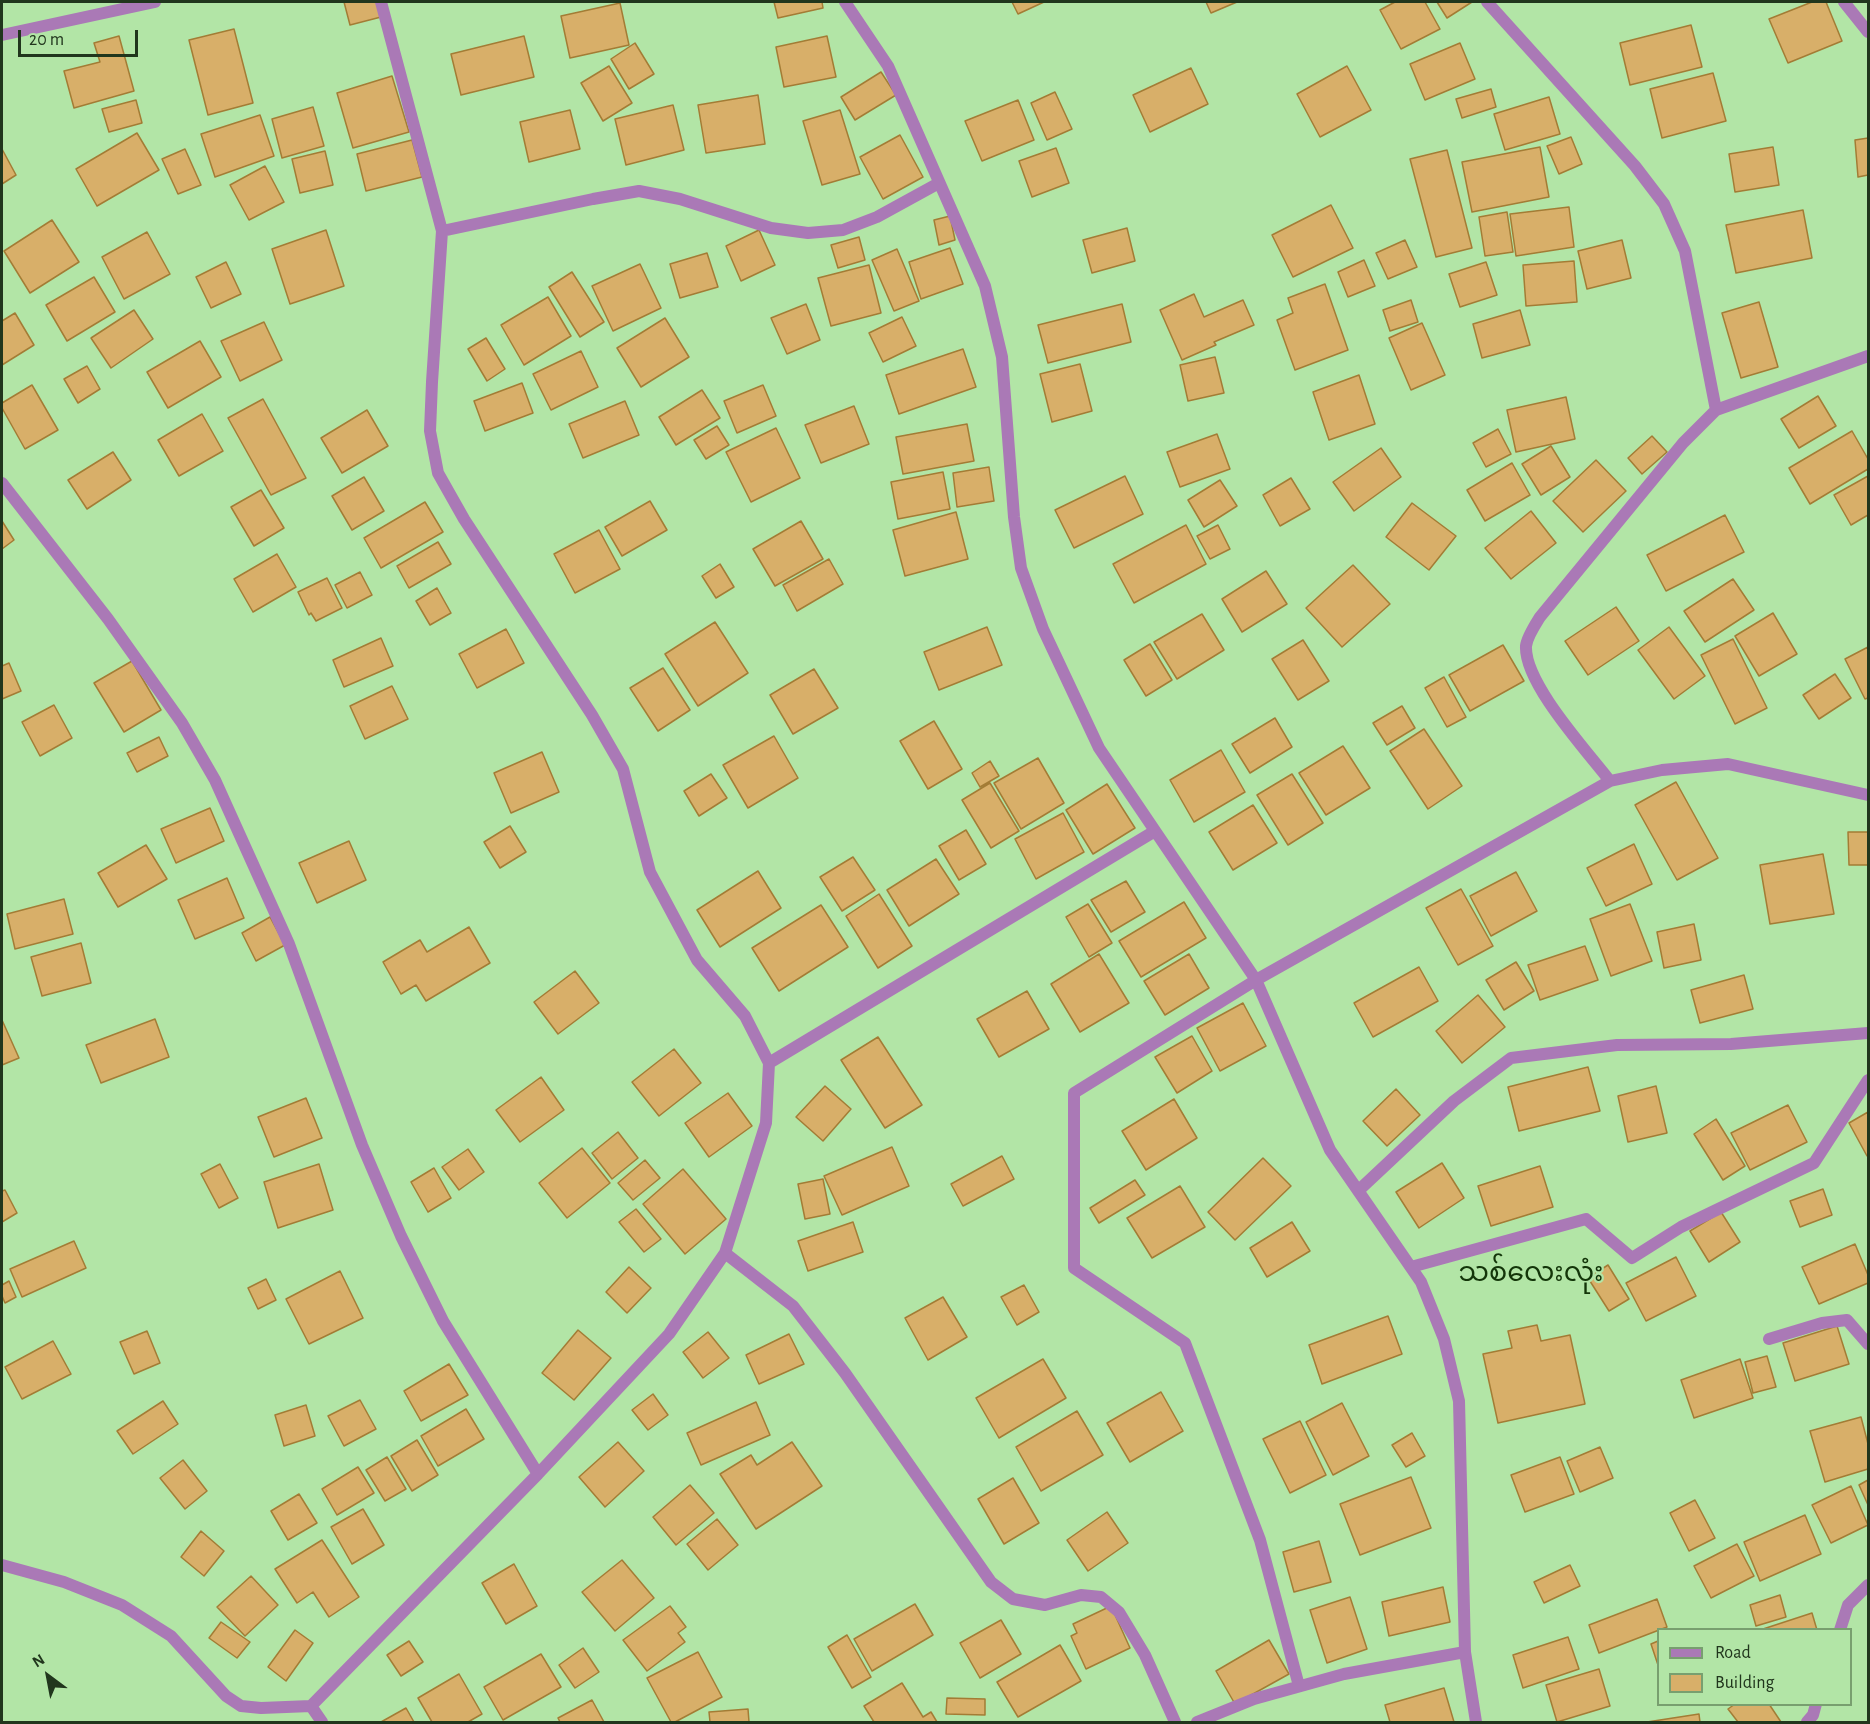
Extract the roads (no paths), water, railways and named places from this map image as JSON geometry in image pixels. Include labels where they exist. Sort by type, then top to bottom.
[{"type":"street","points":[[2,35],[155,2]]},
{"type":"street","points":[[2,1565],[64,1582],[122,1605],[171,1636],[226,1696],[241,1706],[261,1708],[312,1706],[538,1474],[669,1334],[725,1253],[766,1123],[769,1063],[745,1016],[697,960],[654,881],[623,769],[592,715],[464,519],[438,473],[430,431],[442,231],[381,2]]},
{"type":"street","points":[[845,2],[888,66],[985,286],[1002,357],[1014,517],[1021,568],[1043,629],[1099,748],[1256,980],[1330,1150],[1421,1282],[1444,1339],[1459,1401],[1465,1652],[1476,1722]]},
{"type":"street","points":[[1487,2],[1635,166],[1664,204],[1685,251],[1716,410]]},
{"type":"street","points":[[1844,2],[1869,32]]},
{"type":"street","points":[[442,231],[639,191],[680,199],[771,228],[808,233],[843,230],[877,217],[939,183]]},
{"type":"street","points":[[1610,781],[1542,693],[1527,660],[1526,644],[1540,616],[1683,443],[1716,410],[1869,356]]},
{"type":"street","points":[[2,483],[108,620],[182,723],[215,780],[289,944],[362,1145],[400,1236],[442,1321],[538,1474]]},
{"type":"street","points":[[1299,1686],[1260,1540],[1185,1343],[1074,1268],[1074,1093],[1256,980],[1610,781],[1662,770],[1728,764],[1869,795]]},
{"type":"street","points":[[769,1063],[1155,831]]},
{"type":"street","points":[[1358,1191],[1454,1101],[1511,1058],[1617,1045],[1731,1044],[1869,1033]]},
{"type":"street","points":[[1411,1267],[1586,1219],[1632,1258],[1681,1227],[1814,1163],[1869,1080]]},
{"type":"street","points":[[725,1253],[793,1306],[844,1373],[991,1582],[1013,1599],[1045,1605],[1081,1595],[1101,1597],[1119,1612],[1145,1655],[1175,1722]]},
{"type":"street","points":[[1769,1339],[1822,1323],[1847,1320],[1869,1344]]},
{"type":"street","points":[[1840,1628],[1848,1605],[1869,1585]]},
{"type":"street","points":[[1197,1722],[1254,1699],[1344,1674],[1465,1652]]},
{"type":"street","points":[[312,1706],[321,1722]]},
{"type":"street","points":[[1807,1722],[1813,1715],[1815,1706]]},
{"type":"district","name":"သစ်လေးလုံး","points":[[1531,1273]]}]
